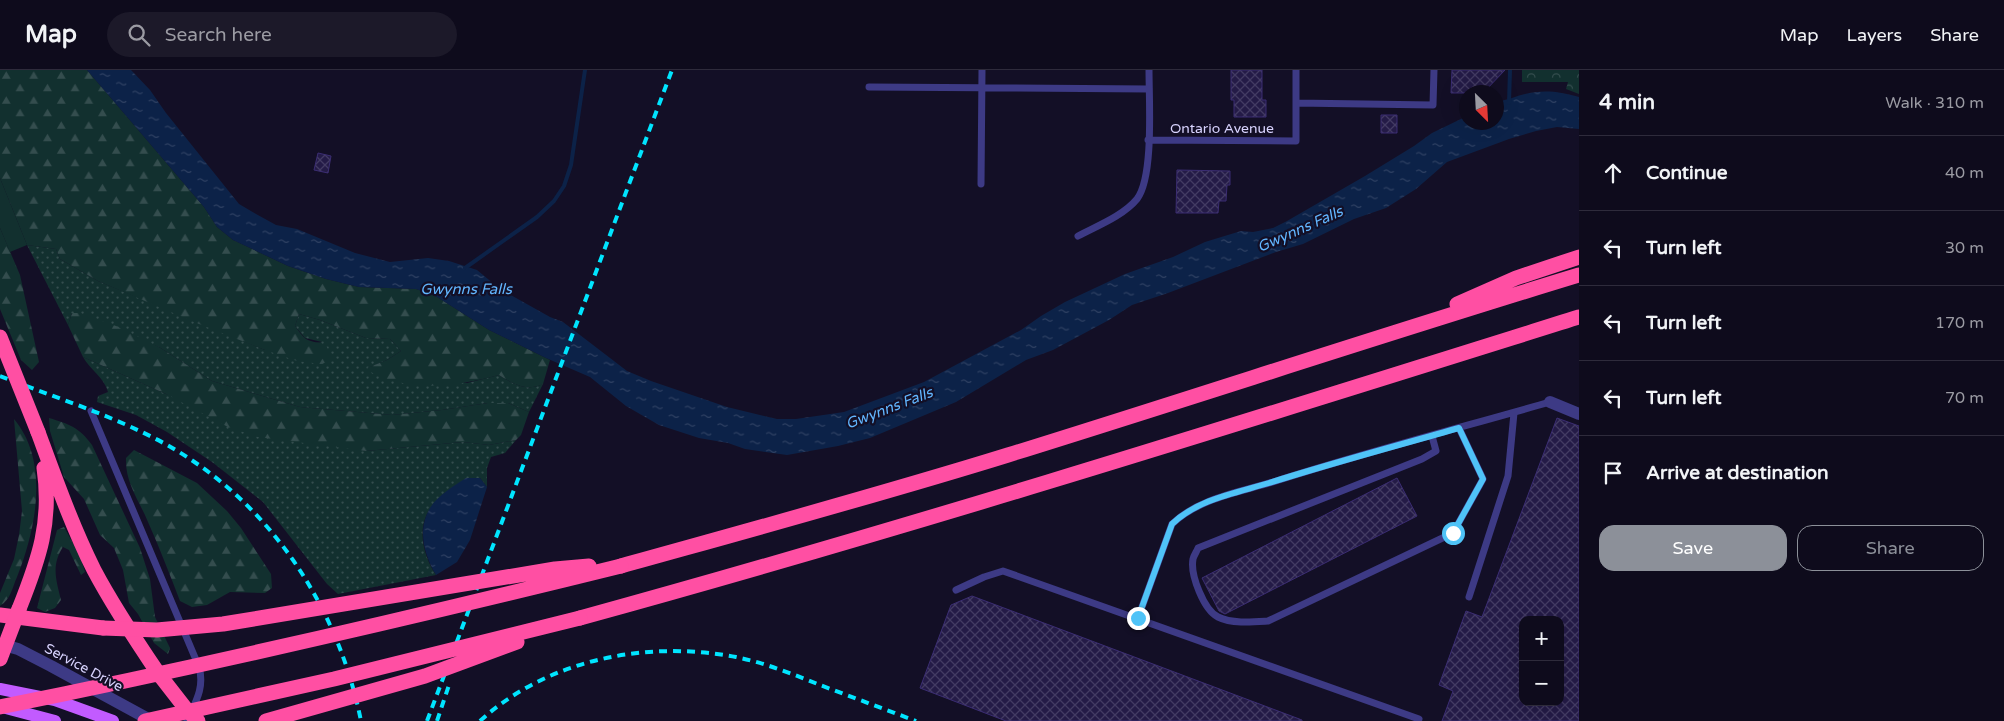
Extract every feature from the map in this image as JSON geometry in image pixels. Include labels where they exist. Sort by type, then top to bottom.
[{"type":"highway","points":[[1401,329],[1516,278],[1579,257]]},
{"type":"highway","points":[[0,707],[232,658],[621,566],[844,504],[1006,456],[1401,329],[1579,275]]},
{"type":"highway","points":[[145,721],[344,677],[580,618],[759,568],[1216,430],[1579,317]]},
{"type":"highway","points":[[0,337],[57,485],[94,569],[126,626],[158,673],[198,721]]},
{"type":"highway","points":[[0,659],[34,572],[46,522],[48,490],[38,432]]},
{"type":"highway","points":[[0,615],[103,628],[157,630],[190,628],[314,610],[556,569],[621,566]]},
{"type":"highway","points":[[266,721],[425,676],[580,618]]},
{"type":"main road","points":[[0,689],[55,700],[110,720]]},
{"type":"main road","points":[[0,707],[55,721]]},
{"type":"street","points":[[1550,402],[1579,414]]},
{"type":"street","name":"Service Drive","points":[[0,644],[18,649],[152,721]]},
{"type":"lane","points":[[981,184],[982,70]]},
{"type":"lane","points":[[1078,236],[1122,212],[1136,200],[1144,187],[1147,170],[1149,70]]},
{"type":"lane","points":[[1296,70],[1296,103],[1433,105],[1434,70]]},
{"type":"lane","points":[[869,87],[1149,89]]},
{"type":"lane","name":"Ontario Avenue","points":[[1148,140],[1296,141],[1296,103]]},
{"type":"lane","points":[[1138,618],[1172,524],[1183,514],[1201,504],[1308,471],[1550,402]]},
{"type":"lane","points":[[91,411],[202,676],[201,690],[187,721]]},
{"type":"lane","points":[[1470,597],[1508,476],[1514,413]]},
{"type":"lane","points":[[1432,436],[1436,451],[1422,459],[1198,548],[1193,558],[1195,583],[1210,612],[1220,618],[1246,622],[1268,621],[1453,533],[1483,479],[1459,428]]},
{"type":"lane","points":[[956,590],[984,577],[1003,571],[1419,719]]},
{"type":"green space","points":[[0,70],[87,70],[204,207],[217,227],[233,240],[288,266],[326,279],[359,287],[416,289],[434,295],[489,330],[550,360],[543,384],[531,387],[520,386],[499,375],[471,382],[429,386],[401,383],[387,379],[374,374],[367,368],[387,360],[401,351],[390,339],[366,338],[299,314],[295,326],[306,339],[326,346],[330,361],[321,364],[297,361],[199,324],[98,281],[60,259],[56,249],[27,245],[0,178]]},
{"type":"green space","points":[[1522,70],[1579,70],[1579,94],[1566,89],[1568,82],[1522,82]]},
{"type":"green space","points":[[0,178],[27,245],[10,252],[0,228]]},
{"type":"green space","points":[[0,228],[20,275],[39,362],[32,370],[21,360],[0,309]]},
{"type":"green space","points":[[27,245],[56,249],[60,259],[98,281],[265,350],[322,342],[305,338],[295,326],[299,314],[366,338],[390,339],[401,351],[387,360],[368,368],[467,383],[499,375],[520,386],[531,387],[543,384],[529,412],[508,403],[488,403],[392,415],[300,407],[212,381],[159,347],[72,313],[68,325]]},
{"type":"green space","points":[[72,313],[80,313],[116,326],[159,347],[212,381],[300,407],[392,415],[488,403],[508,403],[529,412],[521,435],[516,440],[489,445],[463,442],[366,451],[258,437],[228,427],[166,394],[83,357],[68,325]]},
{"type":"green space","points":[[83,357],[166,394],[366,451],[463,442],[489,445],[516,440],[505,453],[491,457],[487,468],[487,487],[480,478],[430,509],[423,525],[423,543],[428,560],[436,575],[338,594],[327,584],[263,502],[212,462],[167,432],[136,415],[97,402],[98,396],[108,392],[103,382]]},
{"type":"green space","points":[[49,418],[73,427],[83,434],[92,445],[140,548],[150,579],[155,617],[170,648],[168,654],[154,643],[138,614],[129,603],[123,570],[114,548],[100,535],[84,499],[64,477],[50,431]]},
{"type":"green space","points":[[14,419],[25,436],[32,455],[36,475],[36,496],[30,538],[24,558],[11,593],[0,606],[0,593],[14,559],[22,511]]},
{"type":"green space","points":[[134,450],[197,483],[227,511],[241,528],[271,574],[272,588],[265,593],[230,592],[207,605],[192,607],[180,601],[157,542],[130,483],[126,458]]},
{"type":"green space","points":[[64,527],[80,556],[85,572],[81,575],[69,550],[63,547],[56,566],[56,579],[61,600],[55,608],[45,612],[37,608],[57,530]]},
{"type":"water","name":"Gwynns Falls","points":[[87,70],[131,70],[150,90],[166,113],[239,204],[276,225],[297,229],[355,253],[390,262],[428,258],[449,261],[477,270],[500,289],[550,317],[563,322],[627,371],[727,407],[777,419],[796,419],[844,412],[924,382],[1021,330],[1065,302],[1125,274],[1173,257],[1205,242],[1241,231],[1253,232],[1273,228],[1365,176],[1432,133],[1459,120],[1459,130],[1504,130],[1504,100],[1538,92],[1562,93],[1579,97],[1579,129],[1557,127],[1536,131],[1447,162],[1416,189],[1386,208],[1354,219],[1303,244],[1276,252],[1132,305],[1109,320],[1053,350],[1026,360],[956,402],[870,438],[787,455],[745,449],[728,443],[699,438],[659,425],[626,406],[590,377],[489,330],[434,295],[416,289],[359,287],[326,279],[288,266],[233,240],[217,227],[204,207]]},
{"type":"water","points":[[466,478],[480,478],[487,487],[470,540],[457,562],[436,575],[425,551],[423,534],[426,516],[437,499]]},
{"type":"building","points":[[1231,70],[1262,70],[1262,100],[1266,100],[1266,117],[1234,117],[1234,100],[1231,100]]},
{"type":"building","points":[[1452,70],[1505,70],[1491,85],[1459,85],[1459,93],[1451,93]]},
{"type":"building","points":[[1381,115],[1397,115],[1397,133],[1381,133]]},
{"type":"building","points":[[318,153],[331,156],[328,173],[314,170]]},
{"type":"building","points":[[1177,170],[1230,171],[1230,185],[1227,185],[1226,201],[1219,201],[1218,213],[1176,213]]},
{"type":"building","points":[[1557,418],[1579,426],[1579,721],[1442,721],[1453,691],[1439,685],[1466,611],[1482,617]]},
{"type":"building","points":[[1397,478],[1417,516],[1225,614],[1219,611],[1202,578]]},
{"type":"building","points":[[972,596],[1302,721],[1006,721],[920,688],[951,605]]},
{"type":"waterway","points":[[465,268],[537,217],[554,201],[564,186],[571,165],[585,70]]},
{"type":"waterway","points":[[1509,103],[1510,70]]},
{"type":"railway","points":[[427,721],[672,70]]},
{"type":"railway","points":[[0,376],[97,413],[154,438],[193,461],[229,489],[262,521],[290,556],[314,593],[334,634],[350,677],[361,721]]},
{"type":"railway","points":[[480,721],[507,700],[536,682],[567,669],[600,659],[634,653],[668,651],[702,652],[758,662],[916,721]]},
{"type":"railway","points":[[437,721],[450,682]]},
{"type":"route","points":[[1138,618],[1172,524],[1183,514],[1201,504],[1459,428],[1483,479],[1453,533]]}]
